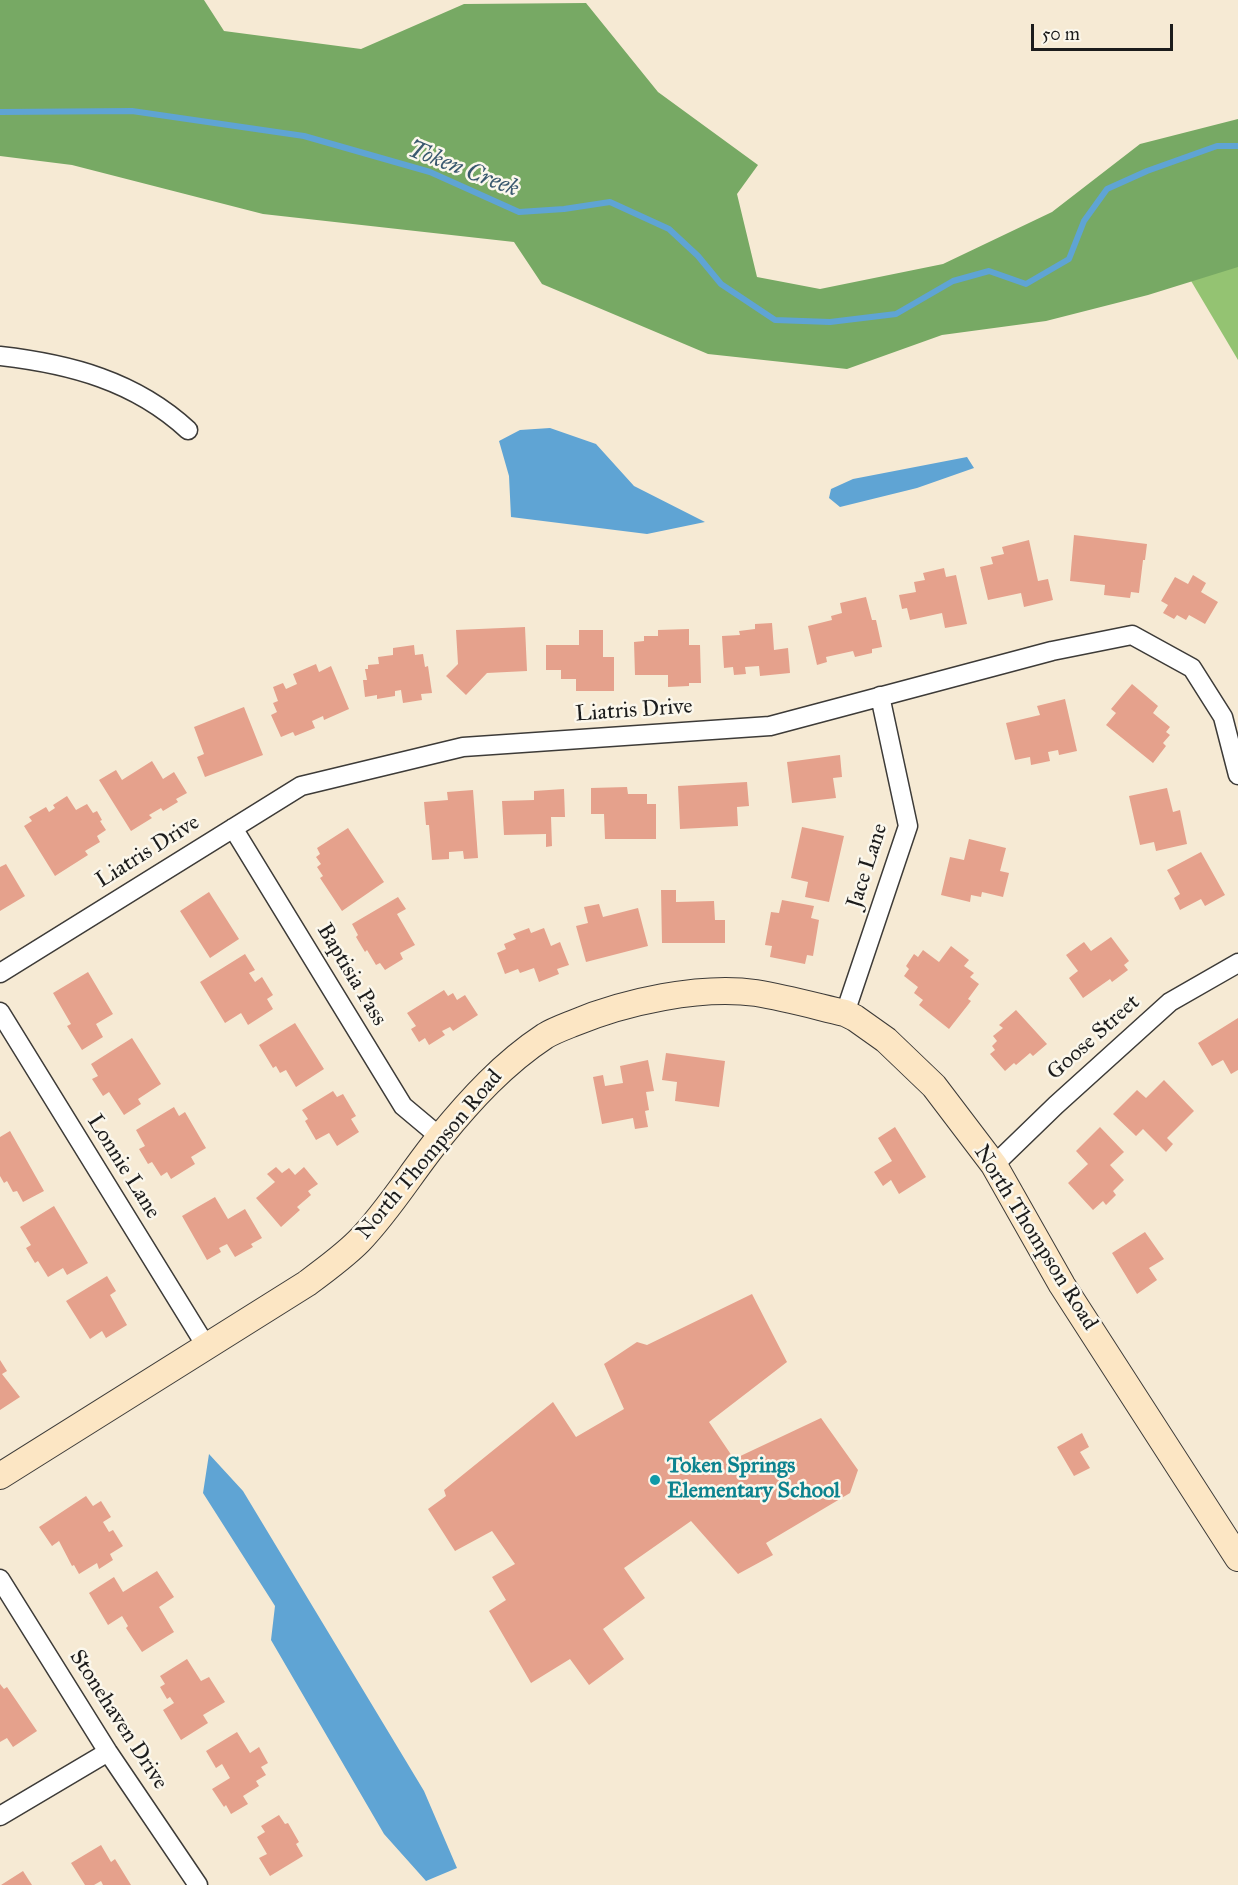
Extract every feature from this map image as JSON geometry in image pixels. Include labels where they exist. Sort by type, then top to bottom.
[{"type":"street","points":[[0,356],[52,364],[112,380],[174,416],[188,430]]},
{"type":"street","name":"Liatris Drive","points":[[0,973],[301,786],[463,747],[770,726],[1052,651],[1132,635],[1192,668],[1223,717],[1238,774]]},
{"type":"street","name":"Jace Lane","points":[[845,1013],[908,826],[880,696]]},
{"type":"street","name":"Baptisia Pass","points":[[233,828],[402,1106],[440,1137]]},
{"type":"street","name":"Goose Street","points":[[994,1165],[1056,1105],[1170,1002],[1238,963]]},
{"type":"street","name":"North Thompson Road","points":[[0,1476],[306,1284],[335,1263],[359,1241],[383,1213],[440,1137],[488,1084],[514,1058],[547,1035],[601,1011],[654,999],[698,992],[754,993],[845,1013],[886,1040],[934,1086],[994,1165],[1062,1284],[1238,1558]]},
{"type":"street","name":"Lonnie Lane","points":[[0,1012],[206,1346]]},
{"type":"street","name":"Stonehaven Drive","points":[[0,1579],[108,1752],[198,1885]]},
{"type":"street","points":[[0,1816],[108,1752]]},
{"type":"green space","points":[[0,0],[204,0],[224,31],[361,49],[464,4],[586,3],[658,92],[758,165],[737,194],[757,277],[820,289],[943,264],[1052,212],[1140,144],[1238,119],[1238,267],[1148,295],[1046,321],[942,335],[847,369],[708,354],[542,284],[514,242],[263,214],[72,165],[0,156]]},
{"type":"green space","points":[[1238,158],[1238,360],[1130,178]]},
{"type":"water","points":[[550,428],[596,444],[634,486],[705,522],[647,534],[511,517],[509,476],[499,441],[520,430]]},
{"type":"water","points":[[967,457],[974,468],[917,488],[840,507],[829,498],[831,489],[853,479]]},
{"type":"water","points":[[209,1454],[243,1491],[424,1791],[457,1868],[426,1881],[384,1834],[271,1640],[275,1606],[203,1493]]},
{"type":"building","points":[[1074,535],[1147,544],[1139,593],[1131,592],[1130,598],[1104,595],[1105,585],[1070,581]]},
{"type":"building","points":[[1029,540],[1038,581],[1048,579],[1053,600],[1024,607],[1021,593],[988,600],[980,567],[993,564],[991,557],[1004,554],[1002,547]]},
{"type":"building","points":[[944,568],[946,577],[956,575],[967,624],[945,628],[942,613],[910,620],[907,608],[902,609],[899,595],[916,592],[914,582],[925,580],[923,573]]},
{"type":"building","points":[[1193,575],[1206,583],[1201,592],[1218,602],[1205,624],[1189,615],[1186,620],[1177,615],[1174,619],[1163,613],[1168,605],[1161,601],[1175,577],[1188,584]]},
{"type":"building","points":[[866,597],[872,620],[876,620],[882,647],[872,649],[872,653],[855,657],[853,651],[826,657],[827,662],[817,665],[808,626],[832,620],[831,616],[842,613],[840,603]]},
{"type":"building","points":[[772,623],[774,650],[788,648],[790,673],[760,676],[759,666],[745,667],[746,674],[734,675],[733,667],[724,668],[722,636],[740,635],[739,631],[755,629],[755,624]]},
{"type":"building","points":[[525,627],[527,671],[487,673],[466,695],[446,676],[458,664],[456,630]]},
{"type":"building","points":[[689,629],[689,645],[700,645],[701,683],[668,687],[668,675],[635,675],[634,642],[644,641],[644,636],[658,636],[658,630]]},
{"type":"building","points":[[579,630],[603,630],[603,657],[614,657],[614,691],[576,691],[576,679],[561,679],[561,670],[546,670],[546,645],[579,645]]},
{"type":"building","points":[[414,645],[415,655],[423,654],[425,667],[428,666],[432,693],[421,694],[422,700],[403,703],[401,690],[395,691],[395,696],[377,699],[377,695],[365,697],[363,680],[367,680],[365,669],[368,669],[368,665],[379,664],[378,657],[393,655],[393,648]]},
{"type":"building","points":[[316,664],[319,672],[331,666],[349,709],[324,720],[323,716],[312,721],[315,728],[295,736],[293,732],[281,737],[271,715],[277,712],[273,703],[278,701],[273,687],[283,683],[286,689],[297,684],[293,674]]},
{"type":"building","points":[[1132,684],[1158,706],[1153,713],[1170,727],[1166,732],[1170,735],[1163,743],[1166,746],[1153,763],[1106,725],[1116,713],[1111,709]]},
{"type":"building","points":[[1065,699],[1077,751],[1059,755],[1058,750],[1048,752],[1050,761],[1031,765],[1030,757],[1015,760],[1006,723],[1040,715],[1037,706]]},
{"type":"building","points":[[244,707],[263,755],[205,777],[197,757],[204,754],[194,727]]},
{"type":"building","points":[[840,755],[842,777],[833,778],[836,798],[792,803],[787,762]]},
{"type":"building","points":[[152,761],[163,779],[174,772],[187,793],[163,811],[161,808],[149,815],[152,818],[131,831],[99,780],[116,770],[122,780]]},
{"type":"building","points":[[747,782],[749,806],[737,807],[738,826],[680,829],[678,786]]},
{"type":"building","points":[[627,787],[628,794],[647,794],[647,804],[656,804],[656,839],[605,839],[604,814],[591,814],[591,788]]},
{"type":"building","points":[[1167,788],[1173,812],[1180,810],[1187,844],[1156,851],[1154,842],[1140,845],[1129,796]]},
{"type":"building","points":[[564,789],[565,817],[551,817],[552,846],[546,847],[546,834],[504,835],[502,801],[534,800],[534,791]]},
{"type":"building","points":[[473,790],[478,858],[464,859],[463,851],[449,852],[449,859],[432,860],[429,825],[426,825],[424,802],[448,800],[447,792]]},
{"type":"building","points":[[67,796],[76,810],[87,804],[93,813],[97,811],[106,830],[97,836],[100,842],[85,851],[88,855],[55,876],[24,826],[32,821],[29,817],[46,807],[49,812],[55,808],[53,805]]},
{"type":"building","points":[[802,827],[844,836],[829,902],[805,897],[808,882],[791,878]]},
{"type":"building","points":[[348,828],[384,882],[342,911],[320,878],[323,876],[317,867],[321,864],[316,857],[320,854],[317,848]]},
{"type":"building","points":[[969,839],[1006,848],[1000,871],[1009,873],[1003,897],[982,892],[981,897],[971,895],[970,902],[941,895],[950,857],[964,860]]},
{"type":"building","points":[[1201,852],[1225,895],[1205,906],[1201,899],[1180,910],[1174,898],[1180,894],[1167,870]]},
{"type":"building","points":[[6,864],[25,896],[0,911],[0,867]]},
{"type":"building","points":[[661,890],[676,890],[676,902],[714,901],[715,920],[725,920],[725,943],[662,943]]},
{"type":"building","points":[[209,892],[239,939],[210,958],[180,911]]},
{"type":"building","points":[[398,897],[406,909],[397,914],[415,945],[400,953],[403,959],[385,970],[380,963],[376,965],[367,950],[365,952],[356,937],[358,935],[352,924]]},
{"type":"building","points":[[782,900],[814,906],[811,918],[819,920],[813,956],[807,955],[805,964],[770,957],[772,946],[765,945],[771,912],[779,913]]},
{"type":"building","points":[[599,904],[603,917],[638,908],[648,946],[586,962],[576,926],[588,923],[584,907]]},
{"type":"building","points":[[529,928],[531,933],[544,928],[551,946],[560,942],[569,965],[557,969],[559,974],[539,982],[534,968],[520,973],[518,969],[505,974],[497,953],[506,949],[504,944],[516,939],[513,934]]},
{"type":"building","points":[[1111,937],[1129,961],[1124,965],[1128,970],[1112,982],[1110,979],[1083,998],[1069,978],[1078,971],[1066,955],[1084,942],[1091,951]]},
{"type":"building","points":[[951,946],[969,960],[964,966],[974,973],[970,977],[979,984],[968,999],[971,1001],[949,1029],[919,1005],[923,1000],[914,993],[918,987],[904,976],[909,969],[906,966],[914,954],[918,957],[923,950],[939,962]]},
{"type":"building","points":[[245,954],[255,970],[249,973],[255,982],[262,977],[273,995],[267,999],[273,1009],[248,1025],[241,1013],[225,1023],[200,982]]},
{"type":"building","points":[[88,972],[113,1014],[96,1024],[103,1037],[82,1050],[67,1026],[71,1024],[53,993]]},
{"type":"building","points":[[444,990],[448,996],[453,993],[457,1000],[465,995],[478,1015],[453,1031],[450,1027],[442,1031],[445,1035],[429,1045],[425,1038],[419,1042],[411,1029],[416,1026],[407,1013]]},
{"type":"building","points":[[1016,1010],[1047,1044],[1033,1056],[1030,1053],[1005,1071],[990,1054],[995,1050],[992,1046],[997,1041],[993,1036],[1003,1028],[999,1025]]},
{"type":"building","points":[[1238,1018],[1238,1070],[1231,1074],[1223,1060],[1212,1066],[1198,1043]]},
{"type":"building","points":[[295,1023],[324,1069],[296,1087],[286,1070],[280,1073],[276,1066],[273,1068],[259,1045]]},
{"type":"building","points":[[132,1038],[161,1084],[138,1099],[141,1104],[124,1115],[109,1092],[103,1096],[92,1079],[98,1076],[91,1064]]},
{"type":"building","points":[[666,1053],[725,1061],[719,1107],[675,1101],[677,1082],[662,1080]]},
{"type":"building","points":[[648,1060],[654,1091],[646,1092],[649,1110],[645,1111],[648,1127],[635,1129],[633,1118],[602,1124],[593,1077],[603,1075],[605,1086],[623,1083],[620,1066]]},
{"type":"building","points":[[1164,1080],[1194,1111],[1167,1138],[1173,1144],[1166,1152],[1143,1129],[1136,1136],[1113,1114],[1137,1090],[1146,1098]]},
{"type":"building","points":[[333,1091],[337,1097],[343,1094],[356,1116],[351,1119],[359,1132],[337,1146],[329,1133],[316,1140],[305,1121],[308,1119],[302,1110]]},
{"type":"building","points":[[174,1107],[179,1116],[185,1112],[206,1148],[191,1157],[195,1164],[171,1179],[167,1172],[161,1176],[152,1162],[148,1164],[139,1149],[145,1146],[136,1130]]},
{"type":"building","points":[[895,1127],[926,1177],[899,1194],[891,1180],[883,1186],[874,1172],[892,1161],[878,1138]]},
{"type":"building","points":[[1100,1127],[1124,1152],[1110,1165],[1124,1180],[1113,1191],[1116,1195],[1106,1205],[1103,1201],[1093,1210],[1068,1183],[1088,1164],[1076,1151]]},
{"type":"building","points":[[10,1131],[44,1191],[23,1202],[17,1191],[13,1192],[7,1181],[4,1183],[0,1176],[0,1137]]},
{"type":"building","points":[[276,1167],[282,1173],[289,1168],[295,1175],[304,1167],[318,1184],[308,1191],[311,1195],[297,1207],[300,1210],[281,1227],[256,1198],[275,1182],[267,1174]]},
{"type":"building","points":[[215,1197],[228,1219],[245,1209],[262,1238],[251,1244],[253,1247],[235,1257],[227,1244],[219,1248],[221,1252],[207,1260],[182,1216]]},
{"type":"building","points":[[54,1206],[88,1263],[67,1275],[63,1268],[48,1277],[38,1261],[35,1263],[26,1248],[31,1245],[20,1227]]},
{"type":"building","points":[[1145,1232],[1164,1259],[1149,1268],[1157,1280],[1137,1294],[1112,1253]]},
{"type":"building","points":[[107,1276],[116,1291],[110,1295],[127,1325],[106,1338],[102,1331],[90,1339],[66,1301]]},
{"type":"building","name":"Token Springs Elementary School","points":[[752,1294],[787,1362],[709,1422],[734,1459],[821,1418],[858,1470],[850,1493],[766,1543],[773,1555],[738,1574],[691,1521],[624,1568],[645,1598],[603,1629],[624,1659],[589,1685],[570,1659],[531,1683],[489,1611],[506,1600],[492,1577],[515,1564],[492,1531],[455,1551],[428,1509],[446,1496],[444,1490],[553,1402],[576,1437],[624,1409],[604,1364],[637,1342],[647,1345]]},
{"type":"building","points":[[0,1360],[7,1371],[2,1374],[20,1397],[0,1410]]},
{"type":"building","points":[[1082,1433],[1089,1447],[1080,1452],[1090,1468],[1074,1476],[1057,1447]]},
{"type":"building","points":[[86,1496],[93,1506],[101,1501],[111,1517],[103,1522],[109,1532],[113,1530],[123,1546],[110,1554],[113,1560],[99,1569],[97,1563],[79,1574],[74,1565],[72,1566],[59,1541],[52,1546],[39,1527]]},
{"type":"building","points":[[157,1571],[174,1597],[159,1607],[174,1632],[142,1652],[126,1628],[128,1626],[122,1616],[108,1625],[89,1593],[114,1577],[123,1592]]},
{"type":"building","points":[[187,1659],[201,1681],[209,1677],[225,1702],[203,1715],[208,1723],[181,1740],[163,1710],[174,1703],[170,1697],[167,1699],[160,1687],[165,1684],[160,1676]]},
{"type":"building","points":[[0,1684],[4,1689],[7,1687],[37,1731],[13,1747],[7,1738],[0,1742]]},
{"type":"building","points":[[237,1732],[250,1753],[259,1747],[268,1763],[261,1767],[266,1775],[256,1781],[259,1786],[243,1796],[248,1804],[231,1814],[212,1789],[230,1778],[222,1764],[216,1768],[206,1751]]},
{"type":"building","points":[[279,1815],[285,1824],[288,1823],[299,1842],[296,1844],[303,1856],[270,1876],[259,1858],[267,1854],[257,1837],[265,1832],[261,1826]]},
{"type":"building","points":[[101,1845],[111,1862],[115,1859],[131,1885],[103,1885],[101,1881],[94,1885],[85,1885],[71,1863]]},
{"type":"building","points":[[23,1871],[32,1885],[1,1885]]},
{"type":"waterway","name":"Token Creek","points":[[0,112],[132,111],[304,136],[430,172],[519,212],[564,209],[610,202],[669,229],[698,256],[721,284],[775,320],[830,322],[896,314],[953,281],[989,271],[1026,284],[1069,259],[1084,221],[1107,189],[1147,171],[1217,146],[1238,146]]},
{"type":"place","name":"Token Springs Elementary School","points":[[655,1480]]}]
